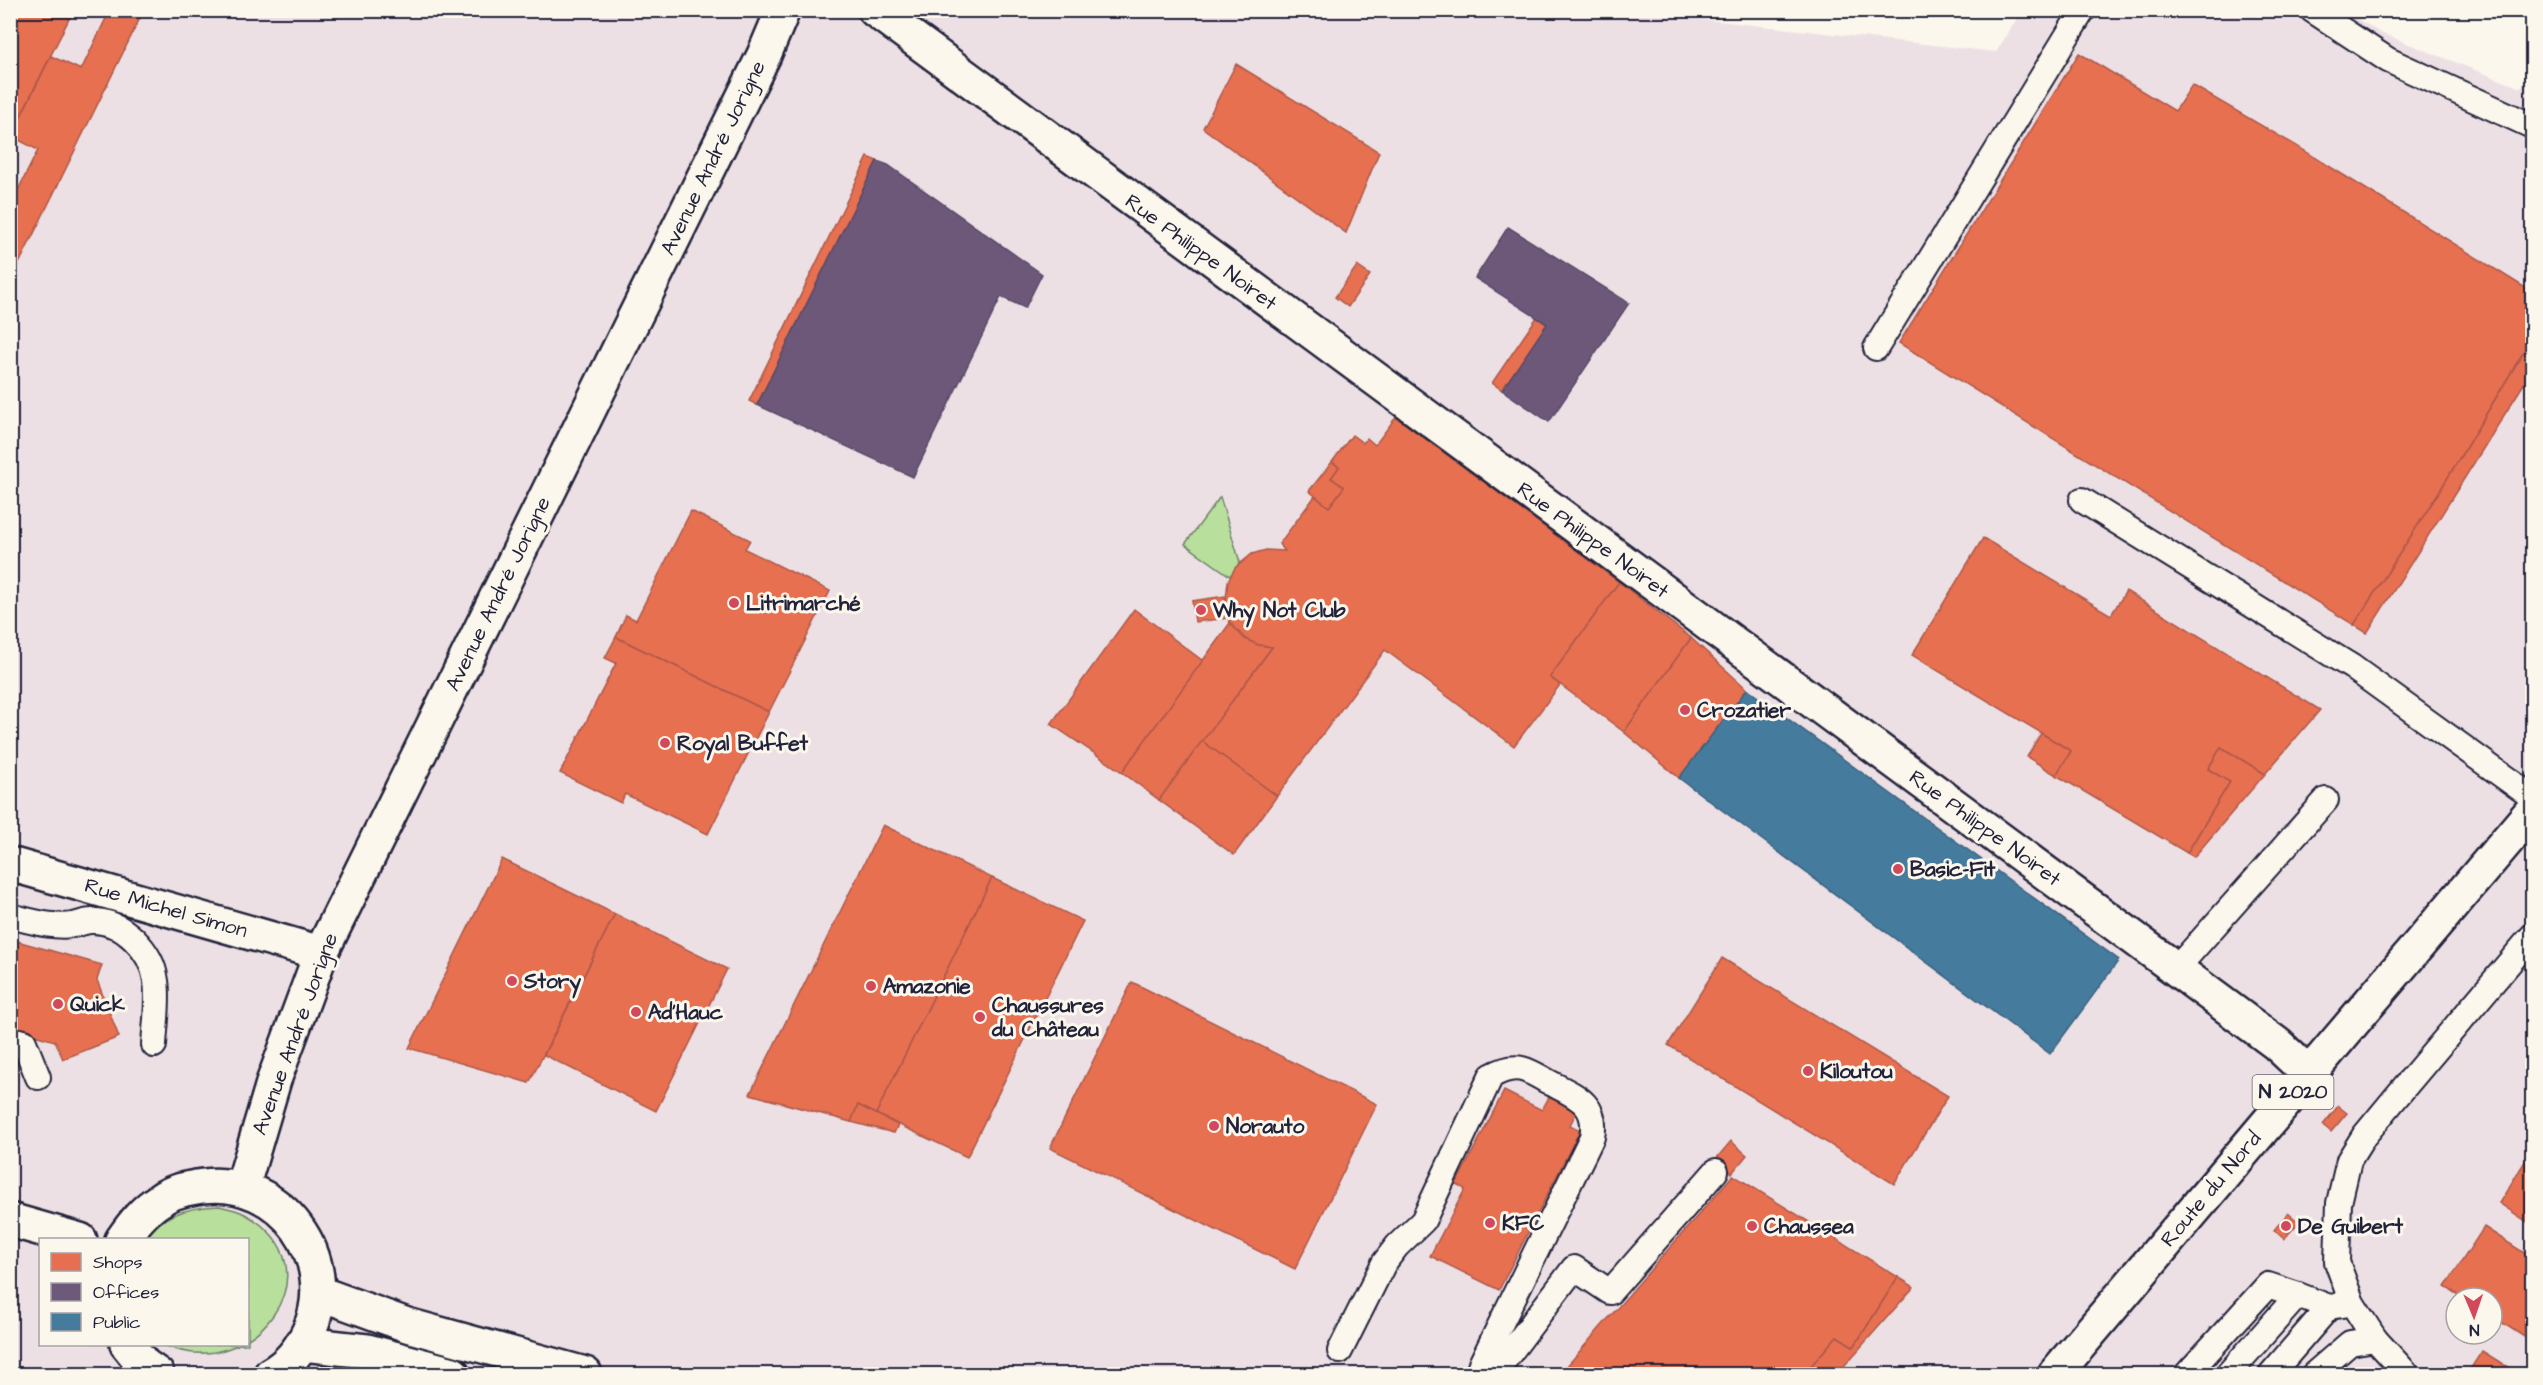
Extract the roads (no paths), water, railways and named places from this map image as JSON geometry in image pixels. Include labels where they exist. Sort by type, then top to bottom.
[{"type":"street","name":"Avenue André Jorigne","points":[[242,1188],[274,1080],[321,953],[764,55],[783,10]]},
{"type":"street","name":"Rue Philippe Noiret","points":[[875,10],[2272,1040],[2308,1073]]},
{"type":"street","name":"Route du Nord","points":[[2055,1374],[2308,1073],[2532,812]]},
{"type":"street","name":"Rue Michel Simon","points":[[10,864],[321,953]]},
{"type":"street","points":[[124,1238],[139,1217],[161,1199],[196,1187],[215,1184],[242,1188],[268,1199],[290,1216],[306,1239],[313,1256],[319,1293],[314,1319],[303,1344],[281,1368],[271,1374]]},
{"type":"street","points":[[10,1220],[76,1238]]},
{"type":"street","points":[[319,1293],[407,1325],[585,1374]]},
{"type":"street","points":[[303,1344],[367,1351],[453,1374]]},
{"type":"street","points":[[129,1346],[144,1365],[157,1374]]},
{"type":"lane","points":[[1876,348],[2083,10]]},
{"type":"lane","points":[[2312,10],[2388,60],[2532,126]]},
{"type":"lane","points":[[2082,500],[2352,667],[2532,797]]},
{"type":"lane","points":[[2176,969],[2197,942],[2326,800]]},
{"type":"lane","points":[[10,916],[49,925],[73,925],[91,920],[107,923],[128,933],[147,955],[156,981],[154,1046]]},
{"type":"lane","points":[[2341,1305],[2337,1262],[2339,1203],[2349,1160],[2364,1136],[2532,936]]},
{"type":"lane","points":[[10,1039],[24,1042],[38,1077]]},
{"type":"lane","points":[[1340,1352],[1384,1263],[1397,1246],[1417,1230],[1423,1221],[1491,1076],[1502,1070],[1523,1069],[1582,1100],[1591,1112],[1594,1126],[1592,1137],[1478,1374]]},
{"type":"lane","points":[[1494,1374],[1574,1268],[1610,1292],[1716,1171]]},
{"type":"lane","points":[[2187,1374],[2268,1285],[2341,1305],[2407,1374]]},
{"type":"lane","points":[[2228,1374],[2298,1295]]},
{"type":"lane","points":[[2271,1374],[2341,1305]]},
{"type":"lane","points":[[2314,1374],[2350,1343],[2375,1339]]},
{"type":"place","name":"Litrimarché","points":[[734,603]]},
{"type":"place","name":"Why Not Club","points":[[1201,610]]},
{"type":"place","name":"Crozatier","points":[[1685,710]]},
{"type":"place","name":"Royal Buffet","points":[[665,743]]},
{"type":"place","name":"Basic-Fit","points":[[1898,869]]},
{"type":"place","name":"Story","points":[[512,981]]},
{"type":"place","name":"Amazonie","points":[[871,986]]},
{"type":"place","name":"Quick","points":[[58,1004]]},
{"type":"place","name":"Ad'Hauc","points":[[636,1012]]},
{"type":"place","name":"Chaussures du Château","points":[[980,1017]]},
{"type":"place","name":"Kiloutou","points":[[1808,1071]]},
{"type":"place","name":"Norauto","points":[[1214,1126]]},
{"type":"place","name":"KFC","points":[[1490,1223]]},
{"type":"place","name":"Chaussea","points":[[1752,1226]]},
{"type":"place","name":"De Guibert","points":[[2286,1226]]}]
